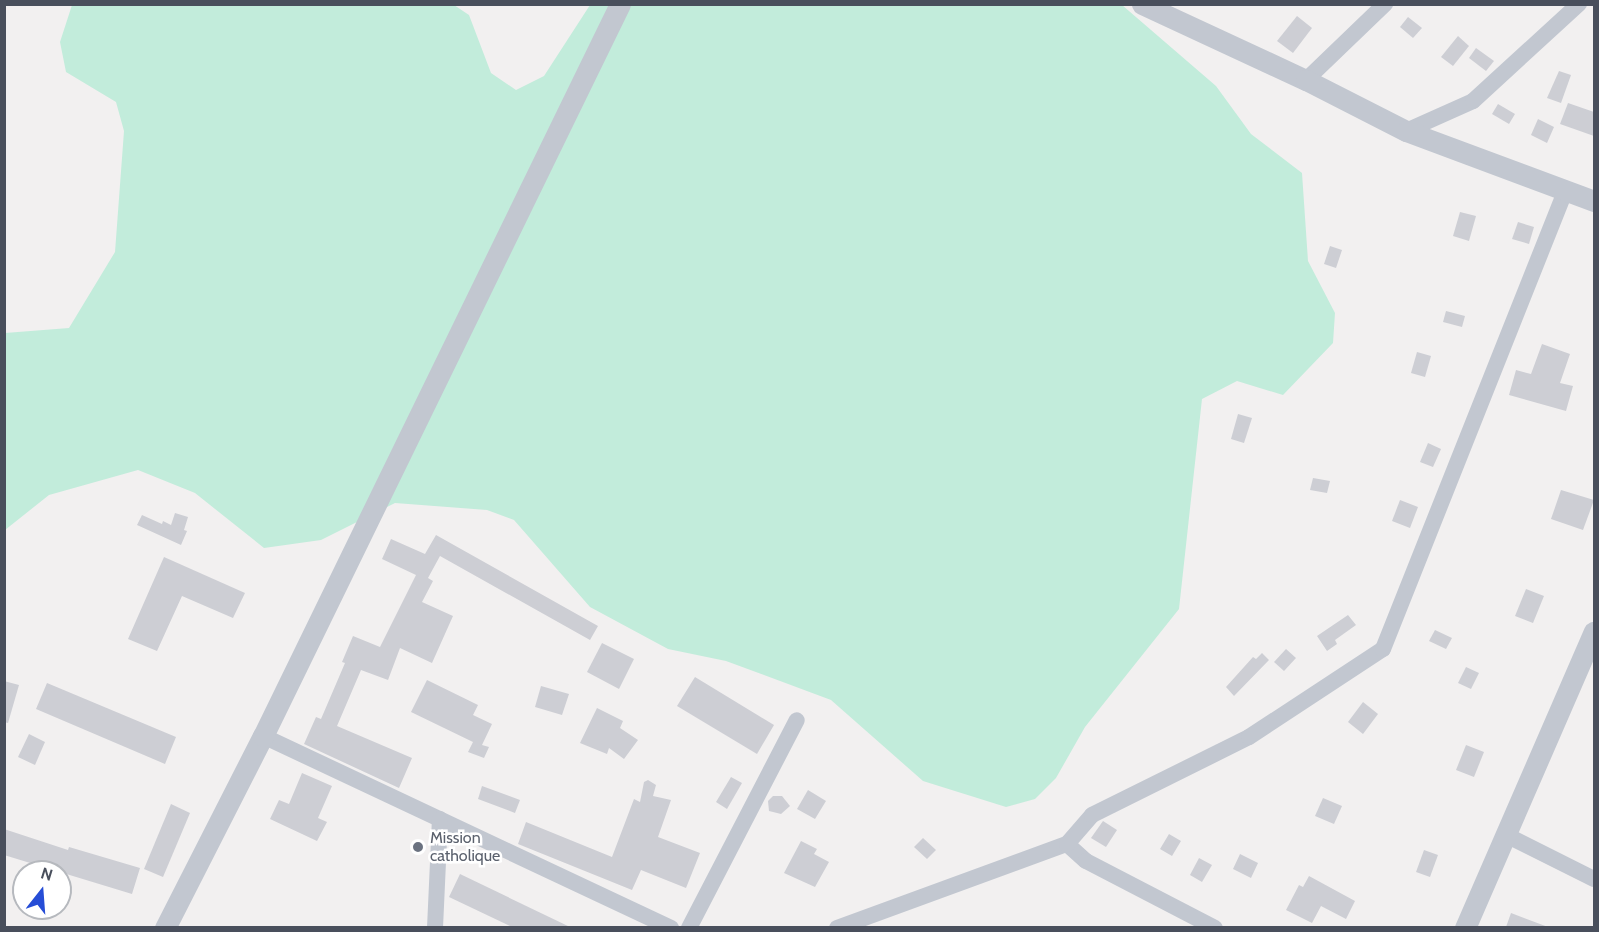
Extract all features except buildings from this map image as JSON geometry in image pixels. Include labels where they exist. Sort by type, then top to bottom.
[{"type":"street","points":[[165,927],[263,736],[620,4]]},
{"type":"street","points":[[1142,4],[1306,80],[1406,131],[1594,201]]},
{"type":"street","points":[[1306,80],[1385,4]]},
{"type":"street","points":[[1406,131],[1473,101],[1579,4]]},
{"type":"street","points":[[837,927],[1067,844],[1092,815],[1249,737],[1383,649],[1566,190]]},
{"type":"street","points":[[1465,927],[1593,642]]},
{"type":"street","points":[[690,927],[797,720]]},
{"type":"street","points":[[263,736],[670,927]]},
{"type":"street","points":[[435,927],[440,819]]},
{"type":"street","points":[[1506,835],[1594,879]]},
{"type":"street","points":[[1067,844],[1086,861],[1215,927]]},
{"type":"green space","points":[[72,5],[454,5],[469,15],[491,73],[516,90],[544,76],[590,5],[1122,5],[1216,86],[1251,134],[1302,173],[1308,261],[1335,313],[1333,343],[1283,395],[1237,381],[1202,399],[1179,609],[1085,727],[1056,778],[1035,799],[1006,807],[923,781],[831,700],[726,661],[668,649],[590,607],[514,520],[487,510],[395,503],[321,540],[264,548],[195,493],[138,470],[49,495],[5,530],[5,333],[69,328],[115,252],[124,131],[116,102],[66,72],[60,42]]},
{"type":"place","name":"Mission catholique","points":[[418,847]]}]
